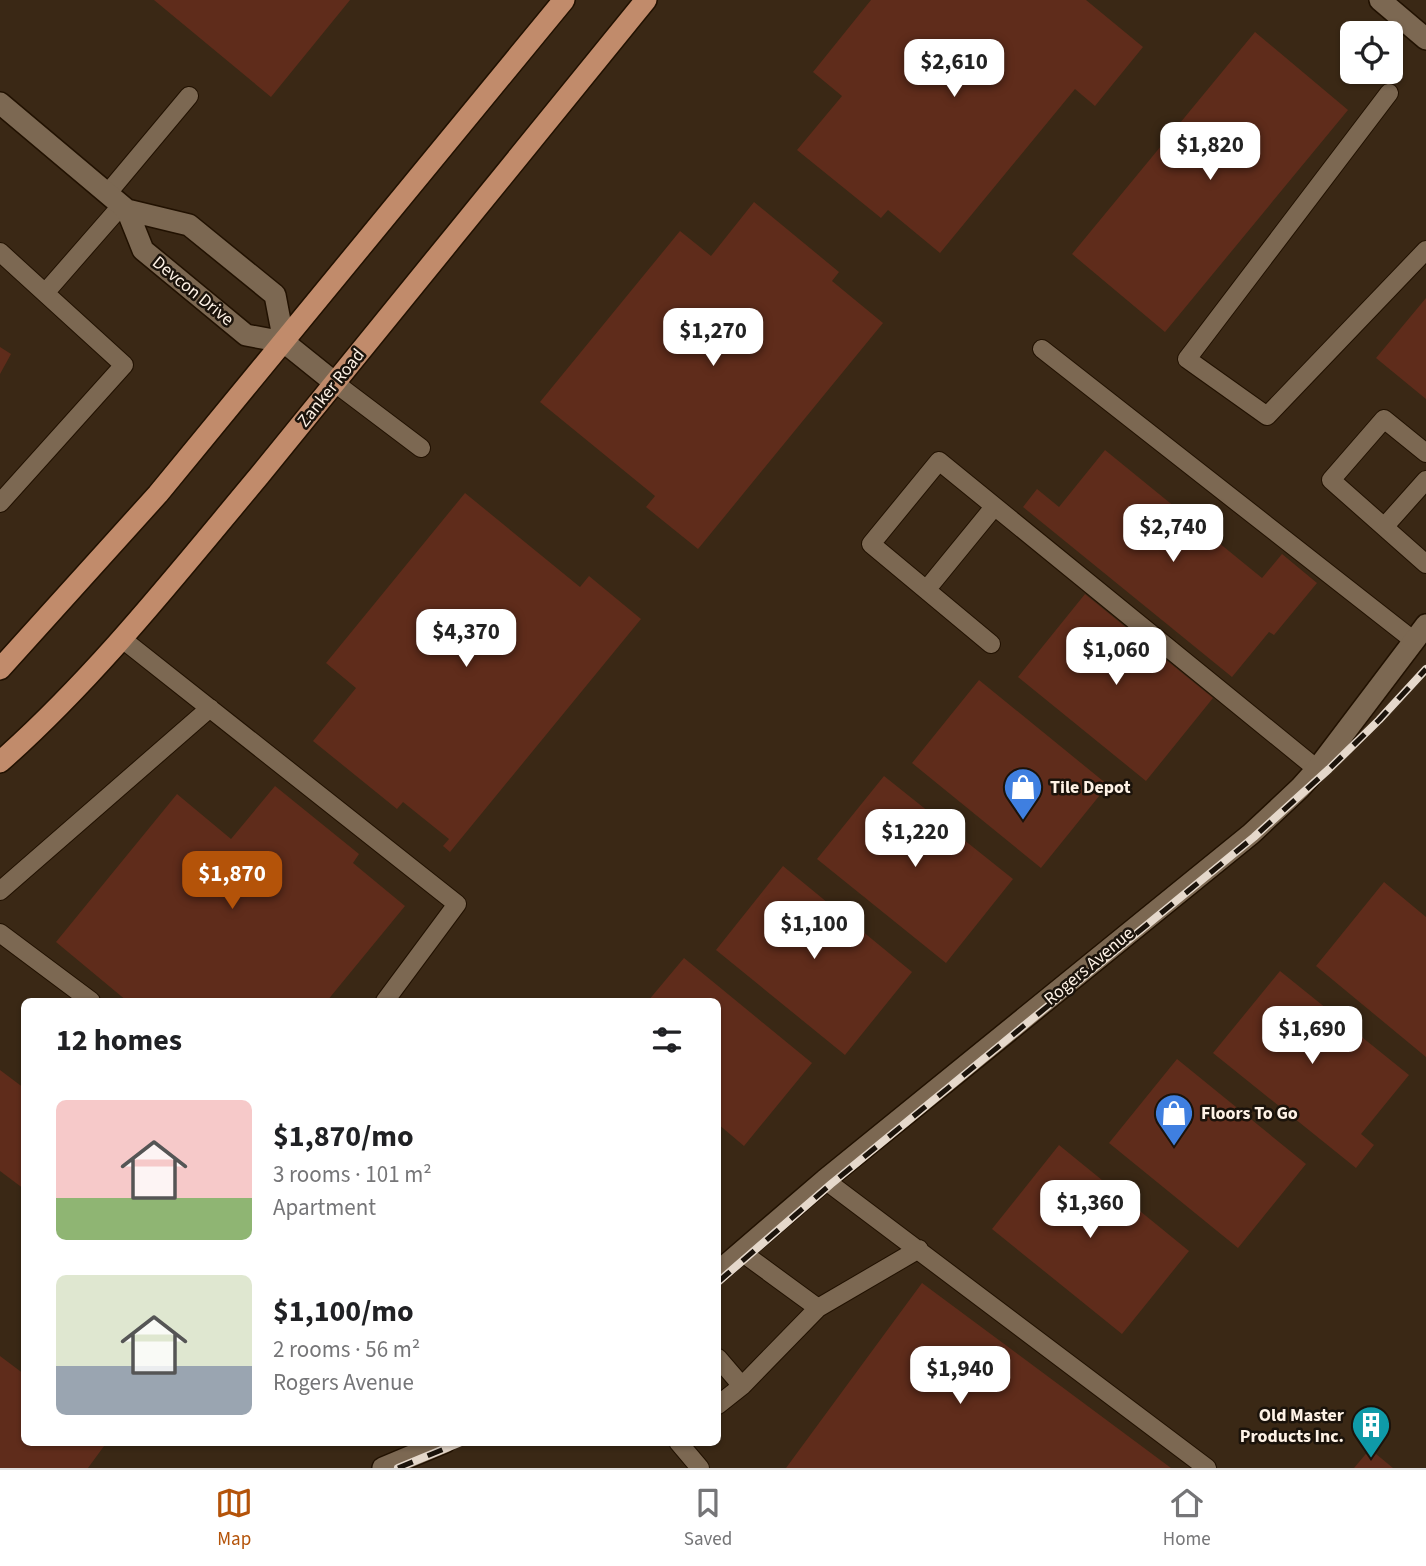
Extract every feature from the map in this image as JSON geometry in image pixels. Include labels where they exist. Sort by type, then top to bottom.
[{"type":"main road","points":[[0,669],[158,494],[564,0]]},
{"type":"main road","name":"Zanker Road","points":[[0,762],[32,733],[172,581],[646,0]]},
{"type":"street","points":[[1380,0],[1426,39]]},
{"type":"street","name":"Devcon Drive","points":[[0,103],[118,203],[143,250],[246,335],[284,342],[335,383]]},
{"type":"street","name":"Devcon Drive","points":[[118,203],[189,225],[275,295],[284,342]]},
{"type":"street","name":"Rogers Avenue","points":[[721,1269],[825,1180],[1251,834],[1317,769],[1420,633]]},
{"type":"street","points":[[383,1468],[435,1446]]},
{"type":"lane","points":[[1389,93],[1187,359],[1268,416],[1426,250]]},
{"type":"lane","points":[[44,293],[118,203],[189,96]]},
{"type":"lane","points":[[0,252],[124,365],[0,503]]},
{"type":"lane","points":[[1042,349],[1420,633]]},
{"type":"lane","points":[[335,383],[421,448]]},
{"type":"lane","points":[[1426,453],[1384,419],[1331,480],[1426,564]]},
{"type":"lane","points":[[991,644],[871,544],[939,461],[1317,769]]},
{"type":"lane","points":[[1385,526],[1426,480]]},
{"type":"lane","points":[[927,589],[994,507]]},
{"type":"lane","points":[[121,638],[457,904],[387,998]]},
{"type":"lane","points":[[0,891],[210,708]]},
{"type":"lane","points":[[0,933],[86,998]]},
{"type":"lane","points":[[825,1180],[1206,1468]]},
{"type":"lane","points":[[721,1403],[742,1387],[818,1308],[919,1249]]},
{"type":"lane","points":[[743,1251],[818,1308]]},
{"type":"lane","points":[[721,1362],[742,1387]]},
{"type":"lane","points":[[681,1446],[700,1468]]},
{"type":"building","points":[[154,0],[350,0],[271,97]]},
{"type":"building","points":[[871,0],[1086,0],[1143,47],[1095,106],[1075,89],[940,253],[888,210],[881,218],[797,150],[842,96],[813,72]]},
{"type":"building","points":[[1255,32],[1348,110],[1165,332],[1072,254]]},
{"type":"building","points":[[754,202],[839,272],[832,281],[883,323],[698,549],[646,507],[655,496],[540,402],[680,231],[711,256]]},
{"type":"building","points":[[1426,298],[1426,399],[1376,358]]},
{"type":"building","points":[[0,347],[11,354],[0,374]]},
{"type":"building","points":[[1105,450],[1262,578],[1282,554],[1317,583],[1274,635],[1269,632],[1232,677],[1023,507],[1037,489],[1059,507]]},
{"type":"building","points":[[465,493],[580,587],[589,576],[641,619],[450,852],[443,846],[449,839],[403,802],[397,809],[313,741],[356,688],[326,663]]},
{"type":"building","points":[[1085,594],[1213,698],[1146,781],[1018,677]]},
{"type":"building","points":[[979,680],[1108,785],[1041,868],[912,763]]},
{"type":"building","points":[[884,776],[1013,879],[946,963],[817,859]]},
{"type":"building","points":[[275,786],[359,854],[353,863],[405,906],[329,998],[123,998],[56,942],[177,794],[231,839]]},
{"type":"building","points":[[783,866],[912,972],[845,1055],[716,950]]},
{"type":"building","points":[[1384,882],[1426,917],[1426,1057],[1316,966]]},
{"type":"building","points":[[684,958],[812,1063],[744,1146],[721,1127],[721,998],[651,998]]},
{"type":"building","points":[[1280,971],[1409,1075],[1361,1134],[1374,1145],[1356,1168],[1213,1053]]},
{"type":"building","points":[[1177,1059],[1306,1164],[1238,1248],[1109,1143]]},
{"type":"building","points":[[0,1070],[21,1086],[21,1187],[0,1171]]},
{"type":"building","points":[[1059,1145],[1189,1251],[1122,1334],[992,1229]]},
{"type":"building","points":[[922,1283],[1171,1468],[786,1468]]},
{"type":"building","points":[[0,1356],[21,1372],[21,1446],[104,1446],[88,1468],[0,1468]]},
{"type":"building","name":"Old Master Products Inc.","points":[[1370,1449],[1393,1468],[1354,1468]]},
{"type":"railway","points":[[721,1279],[831,1184],[1254,837],[1329,769],[1426,669]]},
{"type":"railway","points":[[398,1468],[451,1446]]},
{"type":"place","name":"Tile Depot","points":[[1023,821]]},
{"type":"place","name":"Floors To Go","points":[[1174,1147]]},
{"type":"place","name":"Old Master Products Inc.","points":[[1371,1459]]}]
